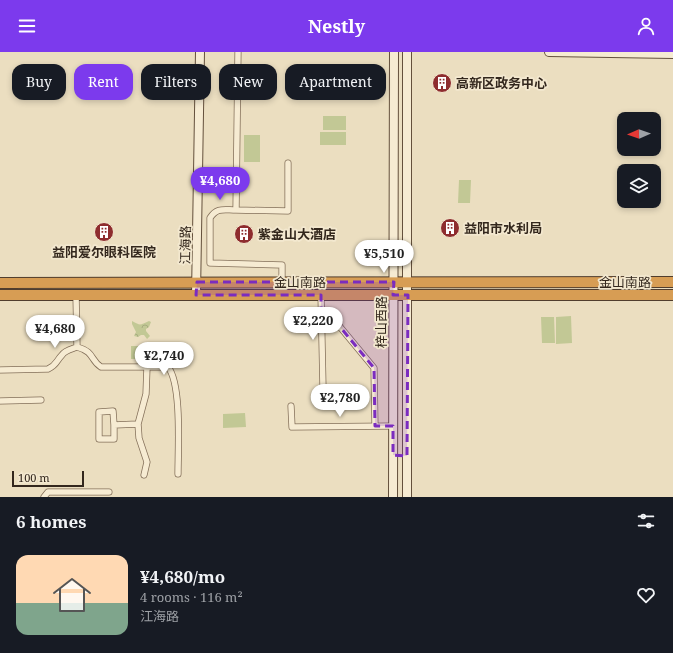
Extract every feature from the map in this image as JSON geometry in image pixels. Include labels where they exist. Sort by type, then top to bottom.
[{"type":"highway","name":"金山南路","points":[[0,283],[673,282]]},
{"type":"highway","name":"金山南路","points":[[0,295],[673,295]]},
{"type":"street","name":"江海路","points":[[196,295],[200,52]]},
{"type":"street","points":[[236,210],[238,52]]},
{"type":"street","name":"梓山西路","points":[[393,497],[394,52]]},
{"type":"street","name":"梓山西路","points":[[407,52],[407,497]]},
{"type":"street","points":[[549,52],[673,54]]},
{"type":"street","points":[[282,282],[282,264],[210,263],[210,218],[214,212],[219,210],[288,210],[288,163]]},
{"type":"street","points":[[76,295],[77,347]]},
{"type":"street","points":[[321,295],[323,388]]},
{"type":"street","points":[[321,317],[331,316],[374,368],[375,426]]},
{"type":"street","points":[[0,370],[48,369],[54,366],[62,354],[77,347],[91,354],[97,364],[101,367],[168,367],[172,372],[177,394],[178,474]]},
{"type":"street","points":[[144,475],[147,462],[139,438],[138,424],[146,394],[147,367]]},
{"type":"street","points":[[393,371],[407,371]]},
{"type":"street","points":[[0,401],[41,400]]},
{"type":"street","points":[[291,406],[292,427],[393,426]]},
{"type":"street","points":[[113,411],[114,425],[114,439],[100,439],[99,412],[113,411]]},
{"type":"street","points":[[114,425],[138,424]]},
{"type":"street","points":[[393,456],[407,456]]},
{"type":"street","points":[[44,497],[48,492],[109,492]]},
{"type":"highlighted area","points":[[197,282],[394,282],[393,295],[408,295],[407,456],[393,455],[393,426],[375,426],[374,368],[331,316],[321,317],[321,295],[196,295]]},
{"type":"green space","points":[[323,116],[346,116],[346,130],[323,130]]},
{"type":"green space","points":[[320,132],[346,132],[346,145],[320,145]]},
{"type":"green space","points":[[244,135],[260,135],[260,162],[244,162]]},
{"type":"green space","points":[[459,180],[471,180],[470,203],[458,203]]},
{"type":"green space","points":[[571,316],[572,343],[556,344],[556,317]]},
{"type":"green space","points":[[541,317],[554,317],[555,343],[542,343]]},
{"type":"green space","points":[[132,321],[137,324],[149,321],[151,322],[149,327],[146,329],[150,336],[147,339],[144,335],[138,337],[134,336],[136,332]]},
{"type":"green space","points":[[131,346],[153,346],[153,359],[131,359]]},
{"type":"green space","points":[[245,413],[246,427],[223,428],[223,414]]},
{"type":"place","name":"高新区政务中心","points":[[442,83]]},
{"type":"place","name":"益阳市水利局","points":[[450,228]]},
{"type":"place","name":"益阳爱尔眼科医院","points":[[104,232]]},
{"type":"place","name":"紫金山大酒店","points":[[244,234]]}]
